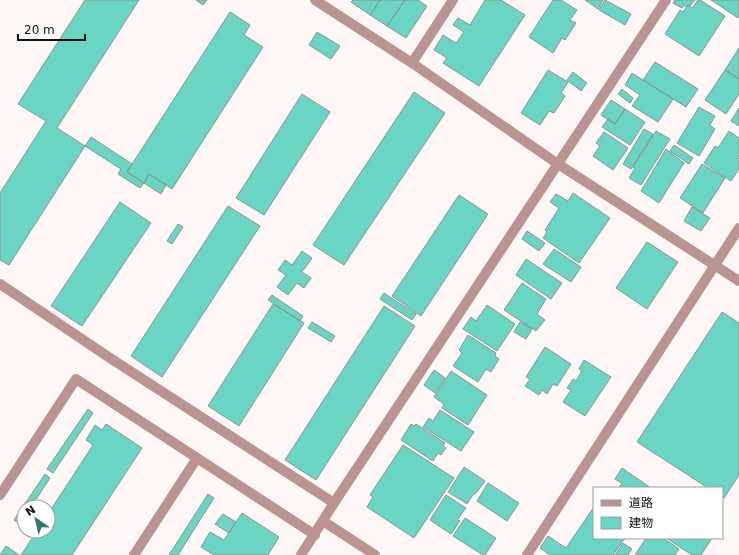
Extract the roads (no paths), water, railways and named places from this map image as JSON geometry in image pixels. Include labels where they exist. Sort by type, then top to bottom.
[{"type":"street","points":[[315,0],[412,63],[558,164],[739,281]]},
{"type":"street","points":[[412,63],[452,0]]},
{"type":"street","points":[[301,555],[666,0]]},
{"type":"street","points":[[527,555],[739,228]]},
{"type":"street","points":[[0,284],[110,358],[334,503]]},
{"type":"street","points":[[0,495],[76,379],[315,535]]},
{"type":"street","points":[[134,555],[197,458]]},
{"type":"street","points":[[323,521],[375,555]]}]
